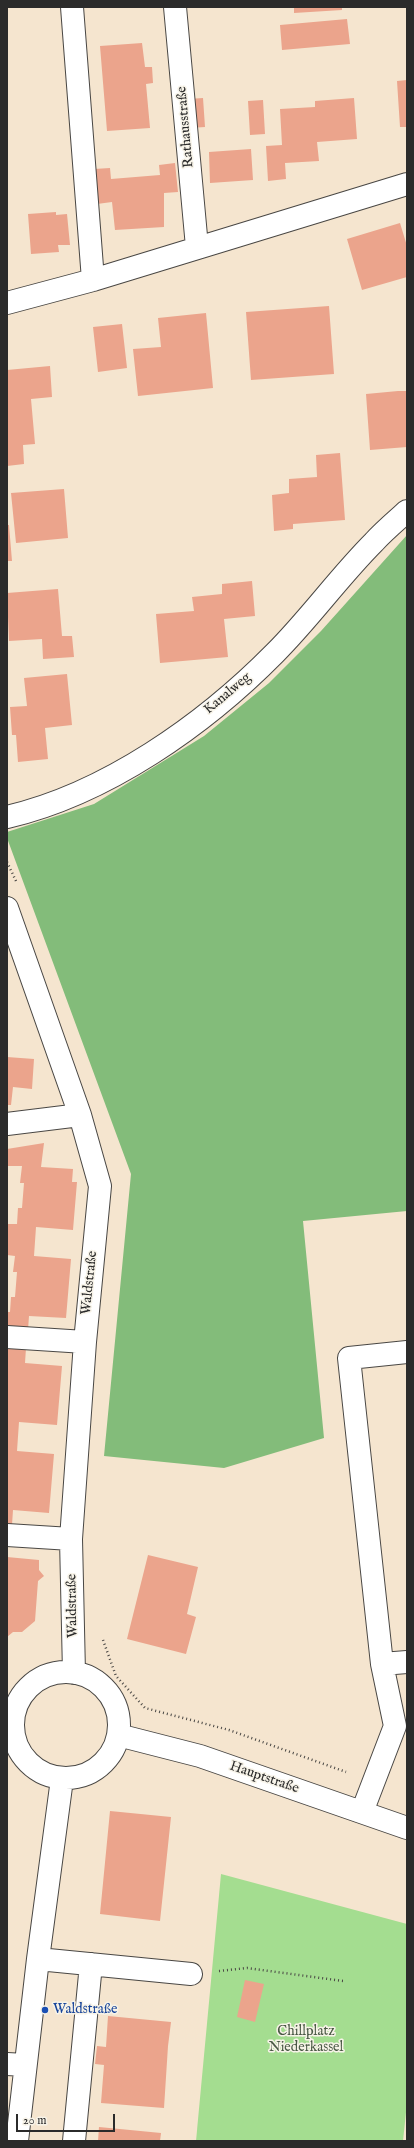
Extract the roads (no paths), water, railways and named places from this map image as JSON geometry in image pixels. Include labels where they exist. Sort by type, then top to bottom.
[{"type":"street","points":[[72,7],[93,280]]},
{"type":"street","name":"Rathausstraße","points":[[175,7],[197,247]]},
{"type":"street","points":[[7,304],[93,280],[407,184]]},
{"type":"street","name":"Kanalweg","points":[[7,817],[23,814],[99,784],[162,746],[217,705],[275,653],[374,541],[407,511]]},
{"type":"street","name":"Waldstraße","points":[[7,908],[80,1115],[100,1186],[85,1342],[71,1539],[74,1673]]},
{"type":"street","points":[[7,1124],[80,1115]]},
{"type":"street","points":[[7,1337],[85,1342]]},
{"type":"street","points":[[362,1812],[372,1782],[395,1726],[382,1664],[349,1358],[407,1352]]},
{"type":"street","points":[[7,1535],[71,1539]]},
{"type":"street","points":[[382,1664],[407,1662]]},
{"type":"street","points":[[74,1673],[94,1680],[109,1694],[118,1714],[118,1734],[111,1753],[99,1767],[81,1776],[62,1778],[44,1774],[29,1764],[22,1755],[13,1732],[10,1714],[22,1696],[36,1682],[54,1674],[74,1673]]},
{"type":"street","name":"Hauptstraße","points":[[118,1734],[200,1756],[407,1828]]},
{"type":"street","points":[[17,2141],[16,2065],[38,1959],[62,1778]]},
{"type":"street","points":[[38,1959],[191,1974]]},
{"type":"street","points":[[74,2141],[91,1964]]},
{"type":"place","name":"Waldstraße","points":[[45,2010]]},
{"type":"park label","name":"Chillplatz Niederkassel","points":[[306,2040]]}]
